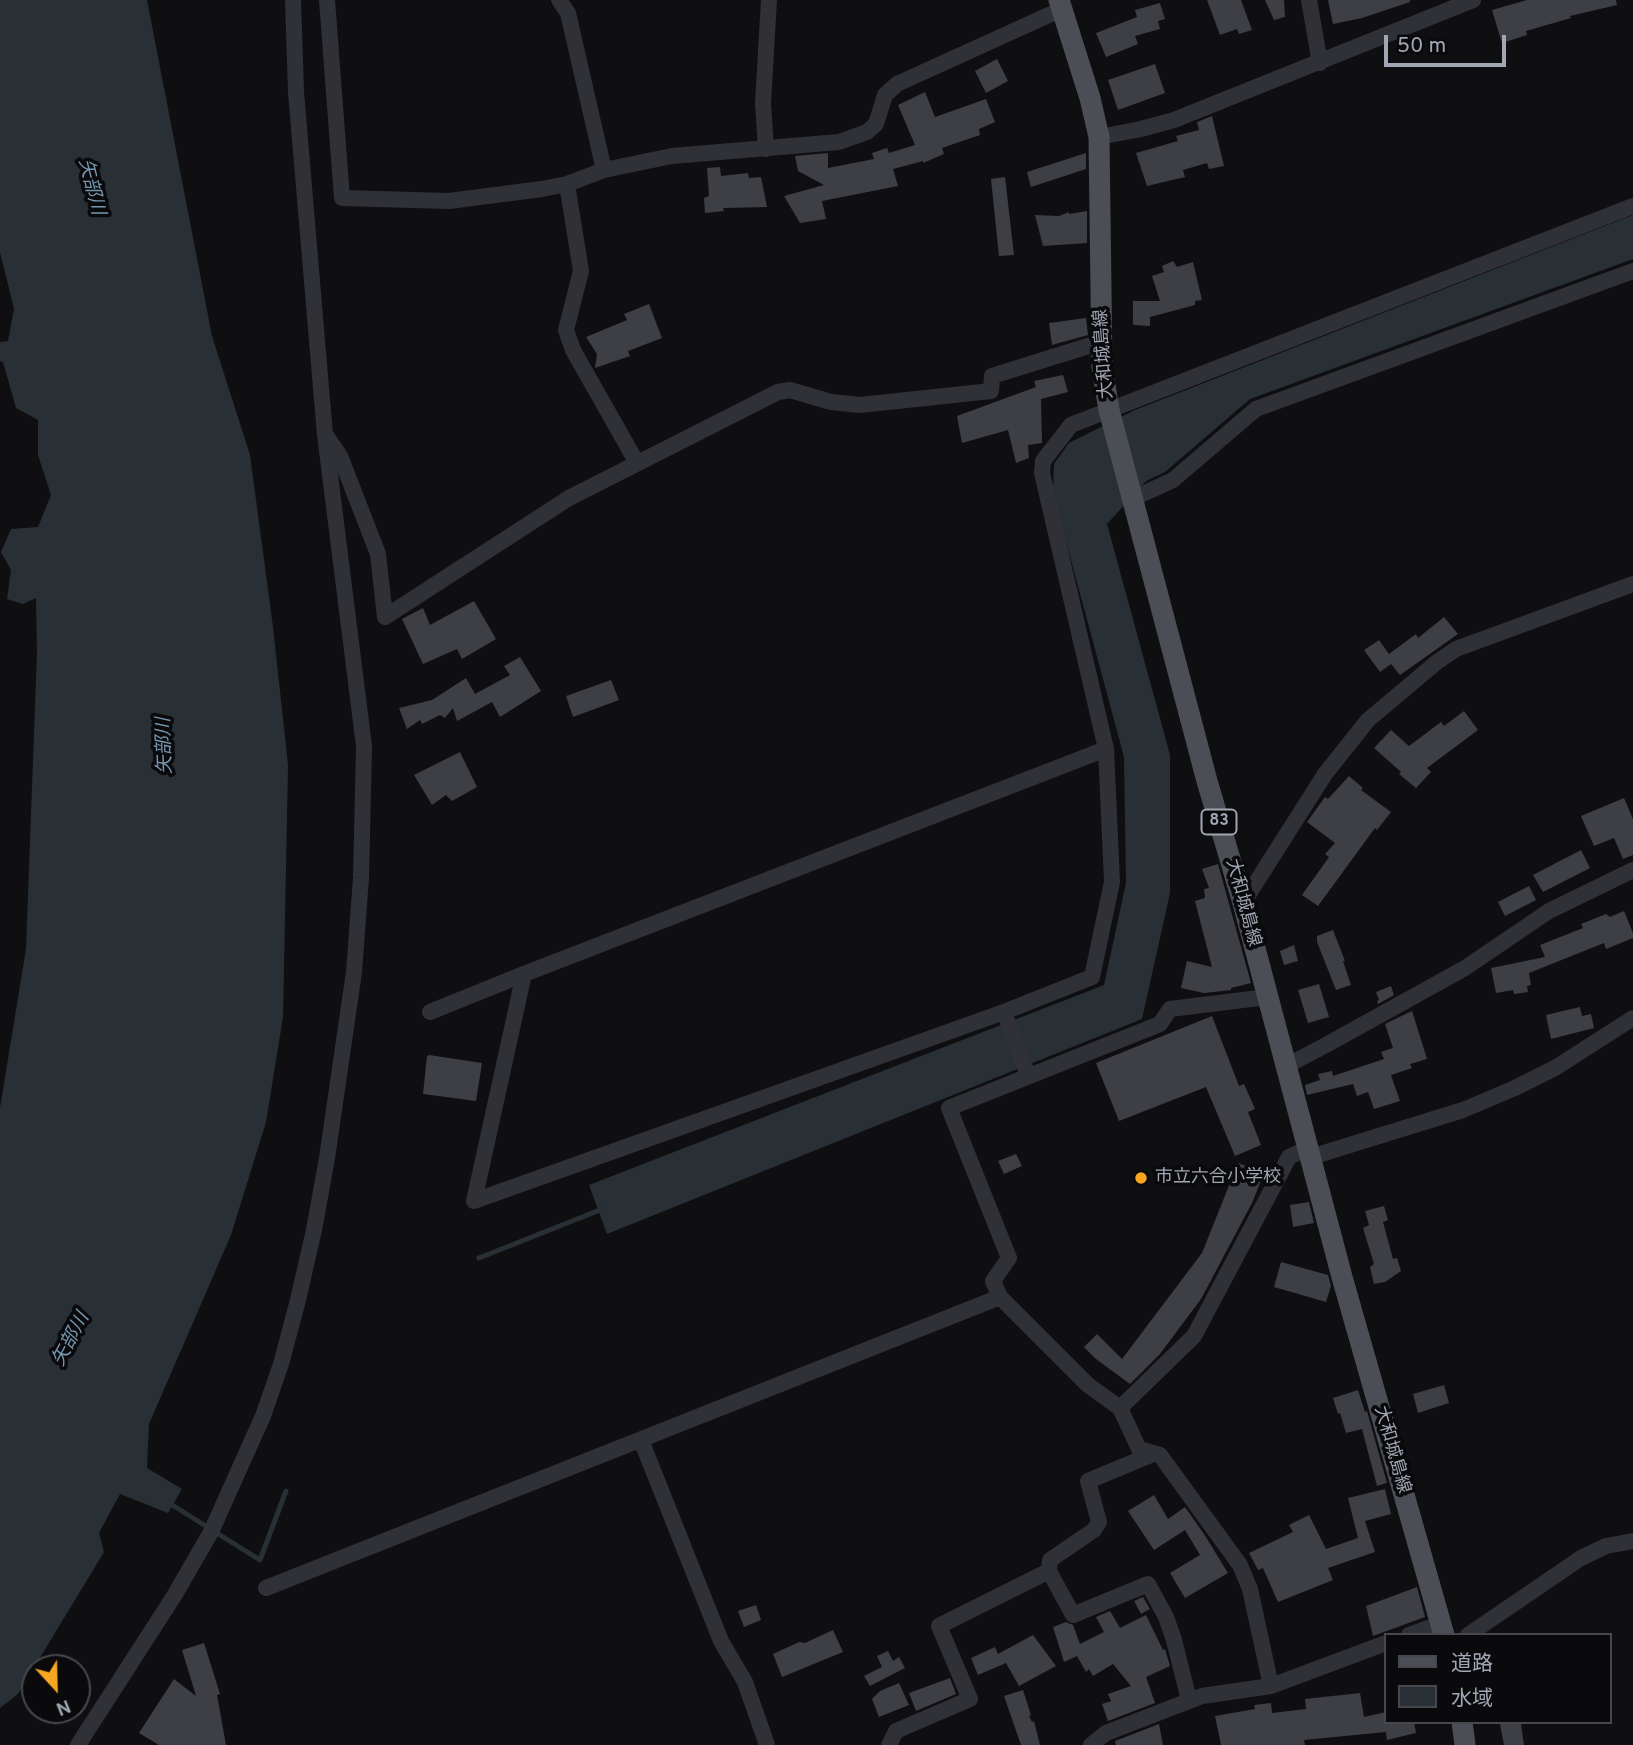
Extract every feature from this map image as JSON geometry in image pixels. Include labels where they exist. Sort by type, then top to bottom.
[{"type":"main road","name":"大和城島線","points":[[1060,5],[1090,98],[1099,137],[1101,341],[1109,410],[1342,1277],[1443,1629]]},
{"type":"main road","points":[[1462,1724],[1465,1745]]},
{"type":"street","points":[[78,1745],[174,1596],[211,1532],[263,1416],[299,1300],[314,1230],[354,972],[361,878],[364,746],[326,435],[296,92],[293,0]]},
{"type":"street","points":[[327,0],[342,198],[449,201],[567,184],[604,170],[673,156],[839,142],[867,132],[876,124],[885,95],[897,84],[1060,5]]},
{"type":"street","points":[[559,0],[568,13],[604,170]]},
{"type":"street","points":[[766,149],[763,103],[769,0]]},
{"type":"street","points":[[1309,0],[1320,63]]},
{"type":"street","points":[[1099,137],[1174,120],[1473,0]]},
{"type":"street","points":[[567,184],[581,271],[566,330],[573,350],[637,463]]},
{"type":"street","points":[[524,974],[474,1201],[1007,1019],[1091,977],[1112,882],[1106,749],[1042,473],[1043,461],[1071,425],[1633,206]]},
{"type":"street","points":[[1132,499],[1173,480],[1256,409],[1633,271]]},
{"type":"street","points":[[326,435],[340,456],[378,554],[385,617],[569,498],[778,392],[790,390],[831,402],[860,405],[991,391],[992,376],[1101,341]]},
{"type":"street","points":[[1243,903],[1325,774],[1368,720],[1437,662],[1456,649],[1633,584]]},
{"type":"street","points":[[430,1012],[1106,749]]},
{"type":"street","points":[[1286,1066],[1465,968],[1549,911],[1633,870]]},
{"type":"street","points":[[1267,997],[1170,1009],[1160,1024],[949,1108],[1009,1258],[993,1281],[1000,1297],[1088,1385],[1120,1408],[1139,1449],[1160,1455],[1240,1565],[1250,1589],[1271,1686]]},
{"type":"street","points":[[1120,1408],[1194,1336],[1289,1157],[1463,1110],[1555,1068],[1633,1017]]},
{"type":"street","points":[[1007,1019],[1028,1075]]},
{"type":"street","points":[[266,1588],[1000,1297]]},
{"type":"street","points":[[641,1440],[721,1641],[745,1682],[767,1745]]},
{"type":"street","points":[[1153,1454],[1088,1481],[1099,1522],[1094,1530],[1050,1560],[1049,1571],[1073,1615],[1148,1584],[1166,1617],[1189,1700]]},
{"type":"street","points":[[1471,1633],[1581,1558],[1606,1546],[1633,1541]]},
{"type":"street","points":[[890,1745],[896,1731],[970,1699],[939,1626],[1049,1571]]},
{"type":"street","points":[[1420,1633],[1443,1629]]},
{"type":"street","points":[[1091,1745],[1106,1733],[1189,1700],[1271,1686],[1384,1644]]},
{"type":"water","name":"矢部川","points":[[0,0],[147,0],[212,336],[250,455],[288,765],[283,1017],[266,1122],[231,1235],[149,1424],[147,1468],[182,1489],[168,1513],[120,1494],[99,1533],[104,1552],[42,1654],[21,1654],[21,1689],[0,1708],[0,1108],[26,949],[37,653],[36,598],[23,604],[7,599],[11,570],[1,552],[11,529],[38,527],[51,495],[38,455],[38,420],[16,408],[3,362],[0,361],[0,342],[8,341],[14,309],[0,252]]},
{"type":"water","points":[[1633,215],[1633,259],[1250,399],[1165,472],[1146,481],[1107,524],[1170,755],[1170,893],[1142,1019],[607,1234],[589,1185],[1104,985],[1126,883],[1124,757],[1053,493],[1054,464],[1069,443],[1135,410]]},
{"type":"building","points":[[1207,0],[1241,0],[1252,30],[1239,34],[1237,29],[1220,35]]},
{"type":"building","points":[[1265,0],[1284,0],[1285,17],[1274,20]]},
{"type":"building","points":[[1328,0],[1410,2],[1362,18],[1333,24]]},
{"type":"building","points":[[1527,0],[1616,0],[1617,5],[1570,16],[1571,18],[1526,31],[1527,35],[1502,43],[1492,10]]},
{"type":"building","points":[[1160,3],[1165,19],[1158,21],[1160,29],[1135,36],[1138,44],[1106,57],[1096,33],[1137,17],[1135,10]]},
{"type":"building","points":[[997,59],[1008,81],[986,93],[975,71]]},
{"type":"building","points":[[1155,64],[1165,93],[1118,110],[1108,80]]},
{"type":"building","points":[[925,92],[935,117],[986,99],[995,122],[979,129],[980,135],[942,148],[944,154],[923,163],[893,169],[898,186],[822,201],[826,219],[800,223],[784,196],[824,185],[798,171],[795,156],[828,153],[828,168],[874,159],[872,153],[887,148],[889,153],[915,145],[898,105]]},
{"type":"building","points":[[1212,116],[1224,166],[1209,169],[1207,163],[1183,170],[1185,177],[1147,186],[1136,153],[1178,141],[1176,136],[1199,130],[1197,122]]},
{"type":"building","points":[[1086,153],[1086,169],[1031,187],[1027,172]]},
{"type":"building","points":[[720,167],[721,176],[748,173],[749,178],[761,177],[767,207],[723,208],[724,211],[705,213],[704,198],[709,196],[707,168]]},
{"type":"building","points":[[1005,177],[1014,255],[999,256],[991,179]]},
{"type":"building","points":[[1087,211],[1087,243],[1043,246],[1035,215],[1059,216],[1069,212]]},
{"type":"building","points":[[1173,261],[1177,267],[1193,262],[1202,300],[1195,301],[1195,305],[1150,317],[1150,326],[1133,325],[1133,301],[1160,301],[1152,276],[1164,272],[1162,266]]},
{"type":"building","points":[[649,304],[662,338],[628,351],[630,356],[595,368],[597,354],[586,337],[627,320],[624,314]]},
{"type":"building","points":[[1086,318],[1088,335],[1052,345],[1049,323]]},
{"type":"building","points":[[1063,375],[1068,392],[1041,399],[1042,443],[1028,445],[1029,458],[1016,463],[1008,430],[962,443],[957,416],[1036,387],[1034,381]]},
{"type":"building","points":[[474,601],[496,639],[462,659],[457,649],[423,664],[402,619],[423,608],[430,625]]},
{"type":"building","points":[[1444,617],[1458,634],[1400,675],[1391,664],[1380,672],[1364,650],[1379,640],[1389,654],[1416,634],[1418,638]]},
{"type":"building","points":[[520,657],[541,691],[500,717],[492,702],[457,721],[453,708],[445,718],[440,715],[422,724],[420,720],[407,729],[399,708],[432,700],[466,678],[475,694],[510,675],[504,666]]},
{"type":"building","points":[[611,680],[619,700],[573,717],[566,696]]},
{"type":"building","points":[[1464,711],[1478,730],[1427,768],[1431,772],[1416,788],[1374,748],[1391,730],[1409,746],[1441,722],[1444,726]]},
{"type":"building","points":[[460,752],[477,787],[452,801],[446,795],[432,805],[414,775]]},
{"type":"building","points":[[1349,776],[1363,788],[1361,790],[1391,812],[1377,830],[1375,828],[1318,906],[1302,895],[1329,857],[1325,854],[1335,843],[1307,822],[1325,797],[1328,799]]},
{"type":"building","points":[[1624,798],[1633,819],[1633,855],[1623,859],[1614,838],[1594,846],[1581,816]]},
{"type":"building","points":[[1581,850],[1590,868],[1543,892],[1533,875]]},
{"type":"building","points":[[1218,864],[1251,983],[1231,990],[1204,993],[1181,988],[1187,961],[1212,967],[1195,901],[1205,898],[1204,889],[1209,888],[1202,869]]},
{"type":"building","points":[[1529,886],[1536,900],[1505,916],[1498,902]]},
{"type":"building","points":[[1624,911],[1633,938],[1606,949],[1604,943],[1529,973],[1531,985],[1527,986],[1528,992],[1514,994],[1513,990],[1496,993],[1491,968],[1545,957],[1540,945],[1583,928],[1581,924],[1606,914],[1610,917]]},
{"type":"building","points":[[1333,930],[1351,985],[1336,990],[1317,942],[1317,936]]},
{"type":"building","points":[[1294,945],[1298,961],[1284,965],[1280,951]]},
{"type":"building","points":[[1319,984],[1329,1017],[1308,1023],[1298,990]]},
{"type":"building","points":[[1391,986],[1394,995],[1378,1004],[1376,992]]},
{"type":"building","points":[[1580,1007],[1582,1016],[1591,1014],[1594,1028],[1551,1039],[1546,1015]]},
{"type":"building","points":[[1412,1011],[1427,1059],[1410,1064],[1412,1068],[1391,1075],[1400,1101],[1374,1109],[1368,1092],[1357,1096],[1353,1084],[1307,1095],[1305,1085],[1320,1080],[1318,1074],[1332,1071],[1333,1076],[1384,1059],[1381,1052],[1393,1048],[1385,1024]]},
{"type":"building","points":[[1212,1016],[1239,1086],[1244,1084],[1255,1109],[1248,1112],[1261,1145],[1235,1156],[1206,1087],[1119,1121],[1096,1063]]},
{"type":"building","points":[[429,1055],[482,1063],[476,1101],[423,1094]]},
{"type":"building","points":[[1016,1154],[1022,1166],[1004,1174],[998,1161]]},
{"type":"building","points":[[1238,1163],[1264,1173],[1252,1203],[1201,1299],[1160,1354],[1130,1384],[1084,1347],[1097,1334],[1122,1359],[1202,1253]]},
{"type":"building","points":[[1309,1202],[1314,1223],[1293,1227],[1290,1205]]},
{"type":"building","points":[[1384,1206],[1388,1220],[1383,1222],[1393,1259],[1397,1258],[1401,1271],[1385,1282],[1374,1284],[1370,1267],[1374,1264],[1363,1228],[1369,1225],[1365,1211]]},
{"type":"building","points":[[1281,1262],[1328,1275],[1331,1286],[1326,1302],[1274,1287]]},
{"type":"building","points":[[1444,1385],[1449,1403],[1418,1413],[1413,1394]]},
{"type":"building","points":[[1358,1390],[1365,1412],[1367,1411],[1387,1483],[1377,1486],[1362,1429],[1346,1433],[1333,1398]]},
{"type":"building","points":[[1385,1489],[1391,1514],[1365,1521],[1375,1552],[1328,1568],[1333,1580],[1278,1602],[1263,1568],[1258,1570],[1249,1553],[1293,1532],[1289,1525],[1309,1515],[1326,1549],[1358,1538],[1348,1498]]},
{"type":"building","points":[[1154,1495],[1168,1519],[1185,1507],[1228,1573],[1185,1598],[1170,1573],[1200,1555],[1185,1530],[1154,1550],[1128,1511]]},
{"type":"building","points":[[1417,1587],[1425,1617],[1373,1636],[1366,1606]]},
{"type":"building","points":[[1143,1597],[1150,1609],[1141,1614],[1134,1601]]},
{"type":"building","points":[[756,1605],[761,1620],[744,1627],[738,1611]]},
{"type":"building","points":[[1110,1611],[1120,1628],[1146,1615],[1163,1650],[1165,1649],[1170,1666],[1146,1677],[1155,1703],[1108,1721],[1102,1704],[1111,1701],[1108,1694],[1131,1686],[1113,1664],[1093,1676],[1089,1669],[1086,1672],[1077,1656],[1064,1662],[1053,1627],[1066,1622],[1073,1625],[1080,1644],[1104,1632],[1096,1617]]},
{"type":"building","points":[[833,1630],[843,1652],[782,1677],[773,1654]]},
{"type":"building","points":[[1033,1635],[1056,1666],[1019,1686],[1006,1663],[978,1675],[971,1658],[995,1647],[998,1654]]},
{"type":"building","points":[[204,1643],[220,1694],[217,1695],[226,1745],[159,1745],[139,1733],[174,1679],[196,1696],[182,1650]]},
{"type":"building","points":[[888,1651],[893,1661],[899,1657],[905,1668],[870,1686],[864,1676],[882,1667],[877,1656]]},
{"type":"building","points":[[950,1678],[956,1694],[916,1711],[909,1693]]},
{"type":"building","points":[[899,1683],[909,1705],[879,1717],[872,1699],[880,1691]]},
{"type":"building","points":[[1023,1690],[1040,1745],[1021,1745],[1004,1696]]},
{"type":"building","points":[[1360,1693],[1364,1717],[1384,1712],[1384,1724],[1414,1724],[1416,1733],[1387,1740],[1386,1732],[1304,1740],[1305,1745],[1221,1745],[1215,1716],[1255,1709],[1254,1705],[1271,1703],[1272,1713],[1306,1709],[1305,1699]]},
{"type":"building","points":[[1159,1724],[1163,1745],[1116,1745],[1115,1741]]},
{"type":"building","points":[[1500,1724],[1521,1724],[1524,1745],[1504,1745]]},
{"type":"waterway","points":[[479,1258],[605,1208]]},
{"type":"waterway","points":[[169,1503],[260,1560],[286,1491]]},
{"type":"place","name":"市立六合小学校","points":[[1141,1178]]}]
